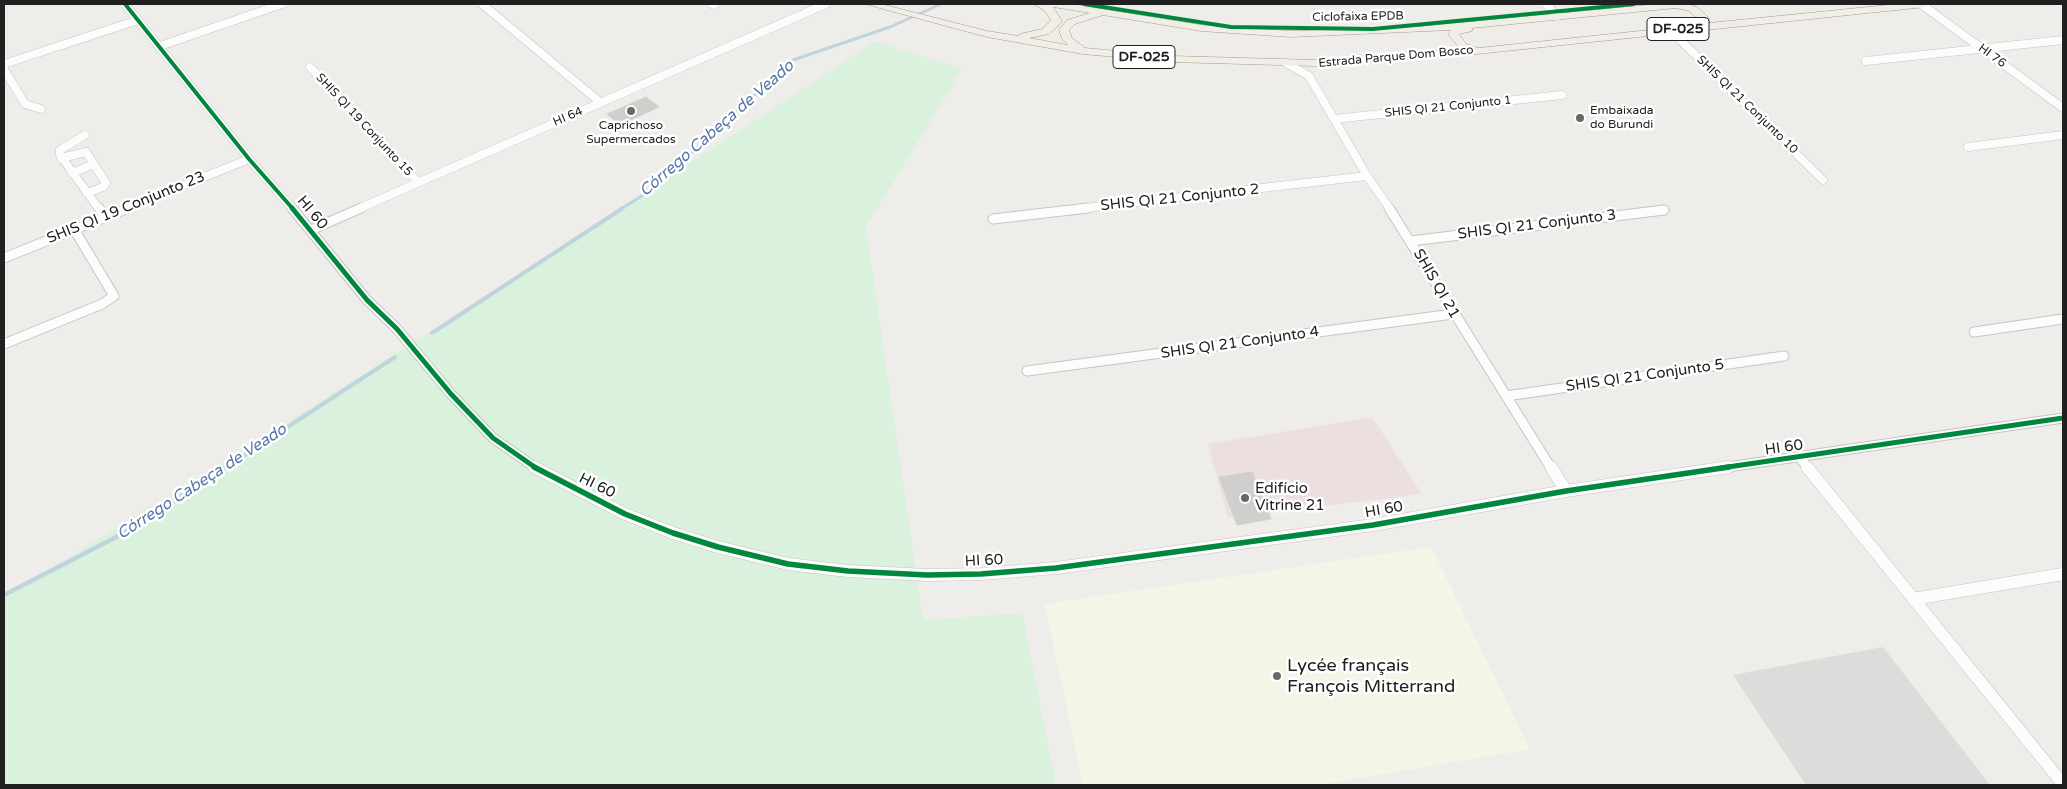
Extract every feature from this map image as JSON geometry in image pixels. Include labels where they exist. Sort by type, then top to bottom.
[{"type":"main road","name":"Estrada Parque Dom Bosco","points":[[870,4],[988,34],[1083,50],[1172,59],[1315,64],[1477,51],[1925,4]]},
{"type":"main road","points":[[988,34],[1023,36],[1046,32],[1057,21],[1048,8],[1038,4]]},
{"type":"main road","name":"Estrada Parque Dom Bosco","points":[[1054,4],[1200,28],[1270,34],[1356,34],[1416,30],[1688,4]]},
{"type":"main road","points":[[1674,30],[1694,27],[1704,23],[1705,20],[1694,10],[1675,5]]},
{"type":"main road","points":[[1707,7],[1714,16],[1732,24]]},
{"type":"main road","points":[[1083,50],[1067,39],[1064,30],[1071,22],[1096,15],[1130,17]]},
{"type":"main road","points":[[1477,51],[1462,46],[1453,34],[1458,30],[1487,24]]},
{"type":"main road","points":[[1416,30],[1434,33],[1445,42],[1446,49],[1431,55]]},
{"type":"street","name":"HI 60","points":[[125,4],[248,158],[311,230],[367,300],[402,335],[450,394],[492,438],[512,454],[548,476],[649,524],[718,547],[788,564],[848,571],[927,575],[1056,568],[1373,525],[1566,491],[2063,418]]},
{"type":"street","points":[[160,46],[282,4]]},
{"type":"street","points":[[482,4],[601,103]]},
{"type":"street","name":"HI 64","points":[[311,230],[826,4]]},
{"type":"street","points":[[1546,4],[1557,16]]},
{"type":"street","name":"HI 76","points":[[1921,4],[2063,108]]},
{"type":"street","points":[[4,64],[138,20]]},
{"type":"street","name":"SHIS QI 21 Conjunto 10","points":[[1674,30],[1823,180]]},
{"type":"street","points":[[1866,61],[2063,40]]},
{"type":"street","points":[[1286,63],[1309,76],[1315,64]]},
{"type":"street","name":"SHIS QI 19 Conjunto 15","points":[[310,67],[418,182]]},
{"type":"street","points":[[4,69],[26,104],[41,109]]},
{"type":"street","name":"SHIS QI 21","points":[[1309,76],[1367,176],[1410,241],[1453,314],[1566,491]]},
{"type":"street","name":"SHIS QI 21 Conjunto 1","points":[[1334,119],[1562,95]]},
{"type":"street","points":[[85,135],[60,150],[61,158],[105,217]]},
{"type":"street","points":[[1968,147],[2063,136]]},
{"type":"street","points":[[61,158],[84,151],[94,164],[106,184],[87,194]]},
{"type":"street","name":"SHIS QI 19 Conjunto 23","points":[[4,258],[248,158]]},
{"type":"street","points":[[72,173],[94,164]]},
{"type":"street","name":"SHIS QI 21 Conjunto 2","points":[[993,219],[1367,176]]},
{"type":"street","name":"SHIS QI 21 Conjunto 3","points":[[1410,241],[1664,210]]},
{"type":"street","points":[[4,344],[102,304],[114,296],[74,229]]},
{"type":"street","points":[[4,251],[20,251]]},
{"type":"street","name":"SHIS QI 21 Conjunto 4","points":[[1027,371],[1453,314]]},
{"type":"street","points":[[1974,332],[2063,319]]},
{"type":"street","name":"SHIS QI 21 Conjunto 5","points":[[1506,396],[1784,356]]},
{"type":"street","name":"HI 60","points":[[1800,458],[2063,784]]},
{"type":"street","points":[[1913,599],[2063,574]]},
{"type":"shaded area","points":[[1372,417],[1422,494],[1228,518],[1208,444]]},
{"type":"shaded area","name":"Lycée français François Mitterrand","points":[[1431,547],[1530,749],[1319,785],[1083,785],[1045,604]]},
{"type":"shaded area","points":[[1883,647],[1990,785],[1806,785],[1733,675]]},
{"type":"green space","points":[[875,41],[962,69],[866,227],[923,620],[1022,613],[1056,785],[4,785],[4,598],[487,297]]},
{"type":"building","name":"Caprichoso Supermercados","points":[[646,97],[659,107],[620,125],[607,114]]},
{"type":"building","name":"Edifício Vitrine 21","points":[[1252,472],[1271,519],[1237,525],[1219,477]]},
{"type":"waterway","name":"Córrego Cabeça de Veado","points":[[621,209],[651,190],[793,60],[890,27],[941,4]]},
{"type":"waterway","name":"Córrego Cabeça de Veado","points":[[432,333],[623,208]]},
{"type":"waterway","name":"Córrego Cabeça de Veado","points":[[225,468],[395,357]]},
{"type":"waterway","name":"Córrego Cabeça de Veado","points":[[4,595],[130,530],[226,467]]},
{"type":"cycle path","points":[[125,4],[249,159],[311,230],[367,300],[397,329],[451,394],[493,438],[513,454],[548,476],[625,514],[673,533],[718,547],[788,564],[848,571],[927,575],[981,574],[1056,568],[1373,525],[1566,491],[2063,418]]},
{"type":"cycle path","name":"Ciclofaixa EPDB","points":[[1084,4],[1231,27],[1373,29],[1634,4]]},
{"type":"place","name":"Caprichoso Supermercados","points":[[631,111]]},
{"type":"place","name":"Embaixada do Burundi","points":[[1580,118]]},
{"type":"place","name":"Edifício Vitrine 21","points":[[1245,498]]},
{"type":"place","name":"Lycée français François Mitterrand","points":[[1277,676]]}]
